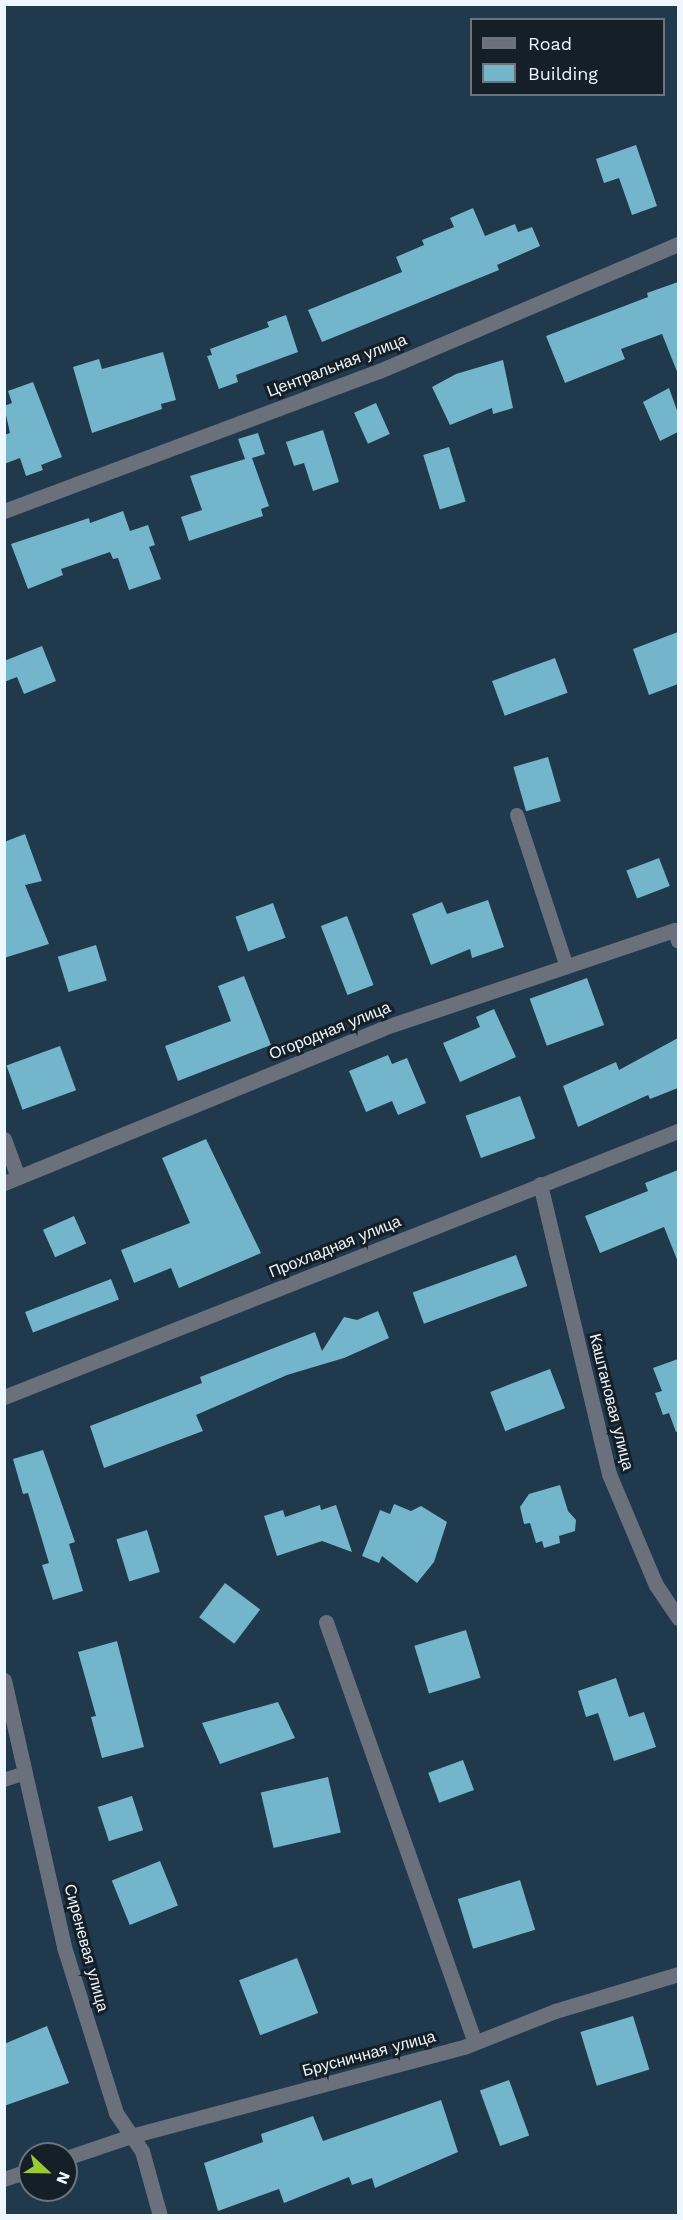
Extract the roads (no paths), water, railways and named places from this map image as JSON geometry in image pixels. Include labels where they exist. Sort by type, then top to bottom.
[{"type":"street","name":"Центральная улица","points":[[4,511],[379,371],[678,244]]},
{"type":"street","name":"Огородная улица","points":[[11,1180],[383,1028],[567,967],[677,936]]},
{"type":"street","name":"Прохладная улица","points":[[4,1397],[678,1131]]},
{"type":"street","points":[[4,1139],[11,1180]]},
{"type":"street","name":"Каштановая улица","points":[[540,1184],[609,1474],[656,1585],[678,1618]]},
{"type":"street","points":[[326,1622],[475,2042]]},
{"type":"street","name":"Сиреневая улица","points":[[4,1680],[64,1947],[116,2113],[142,2151],[160,2216]]},
{"type":"street","name":"Брусничная улица","points":[[78,2154],[131,2136],[475,2042],[555,2011],[678,1974]]},
{"type":"lane","points":[[517,815],[567,967]]},
{"type":"lane","points":[[4,1780],[25,1773]]}]
